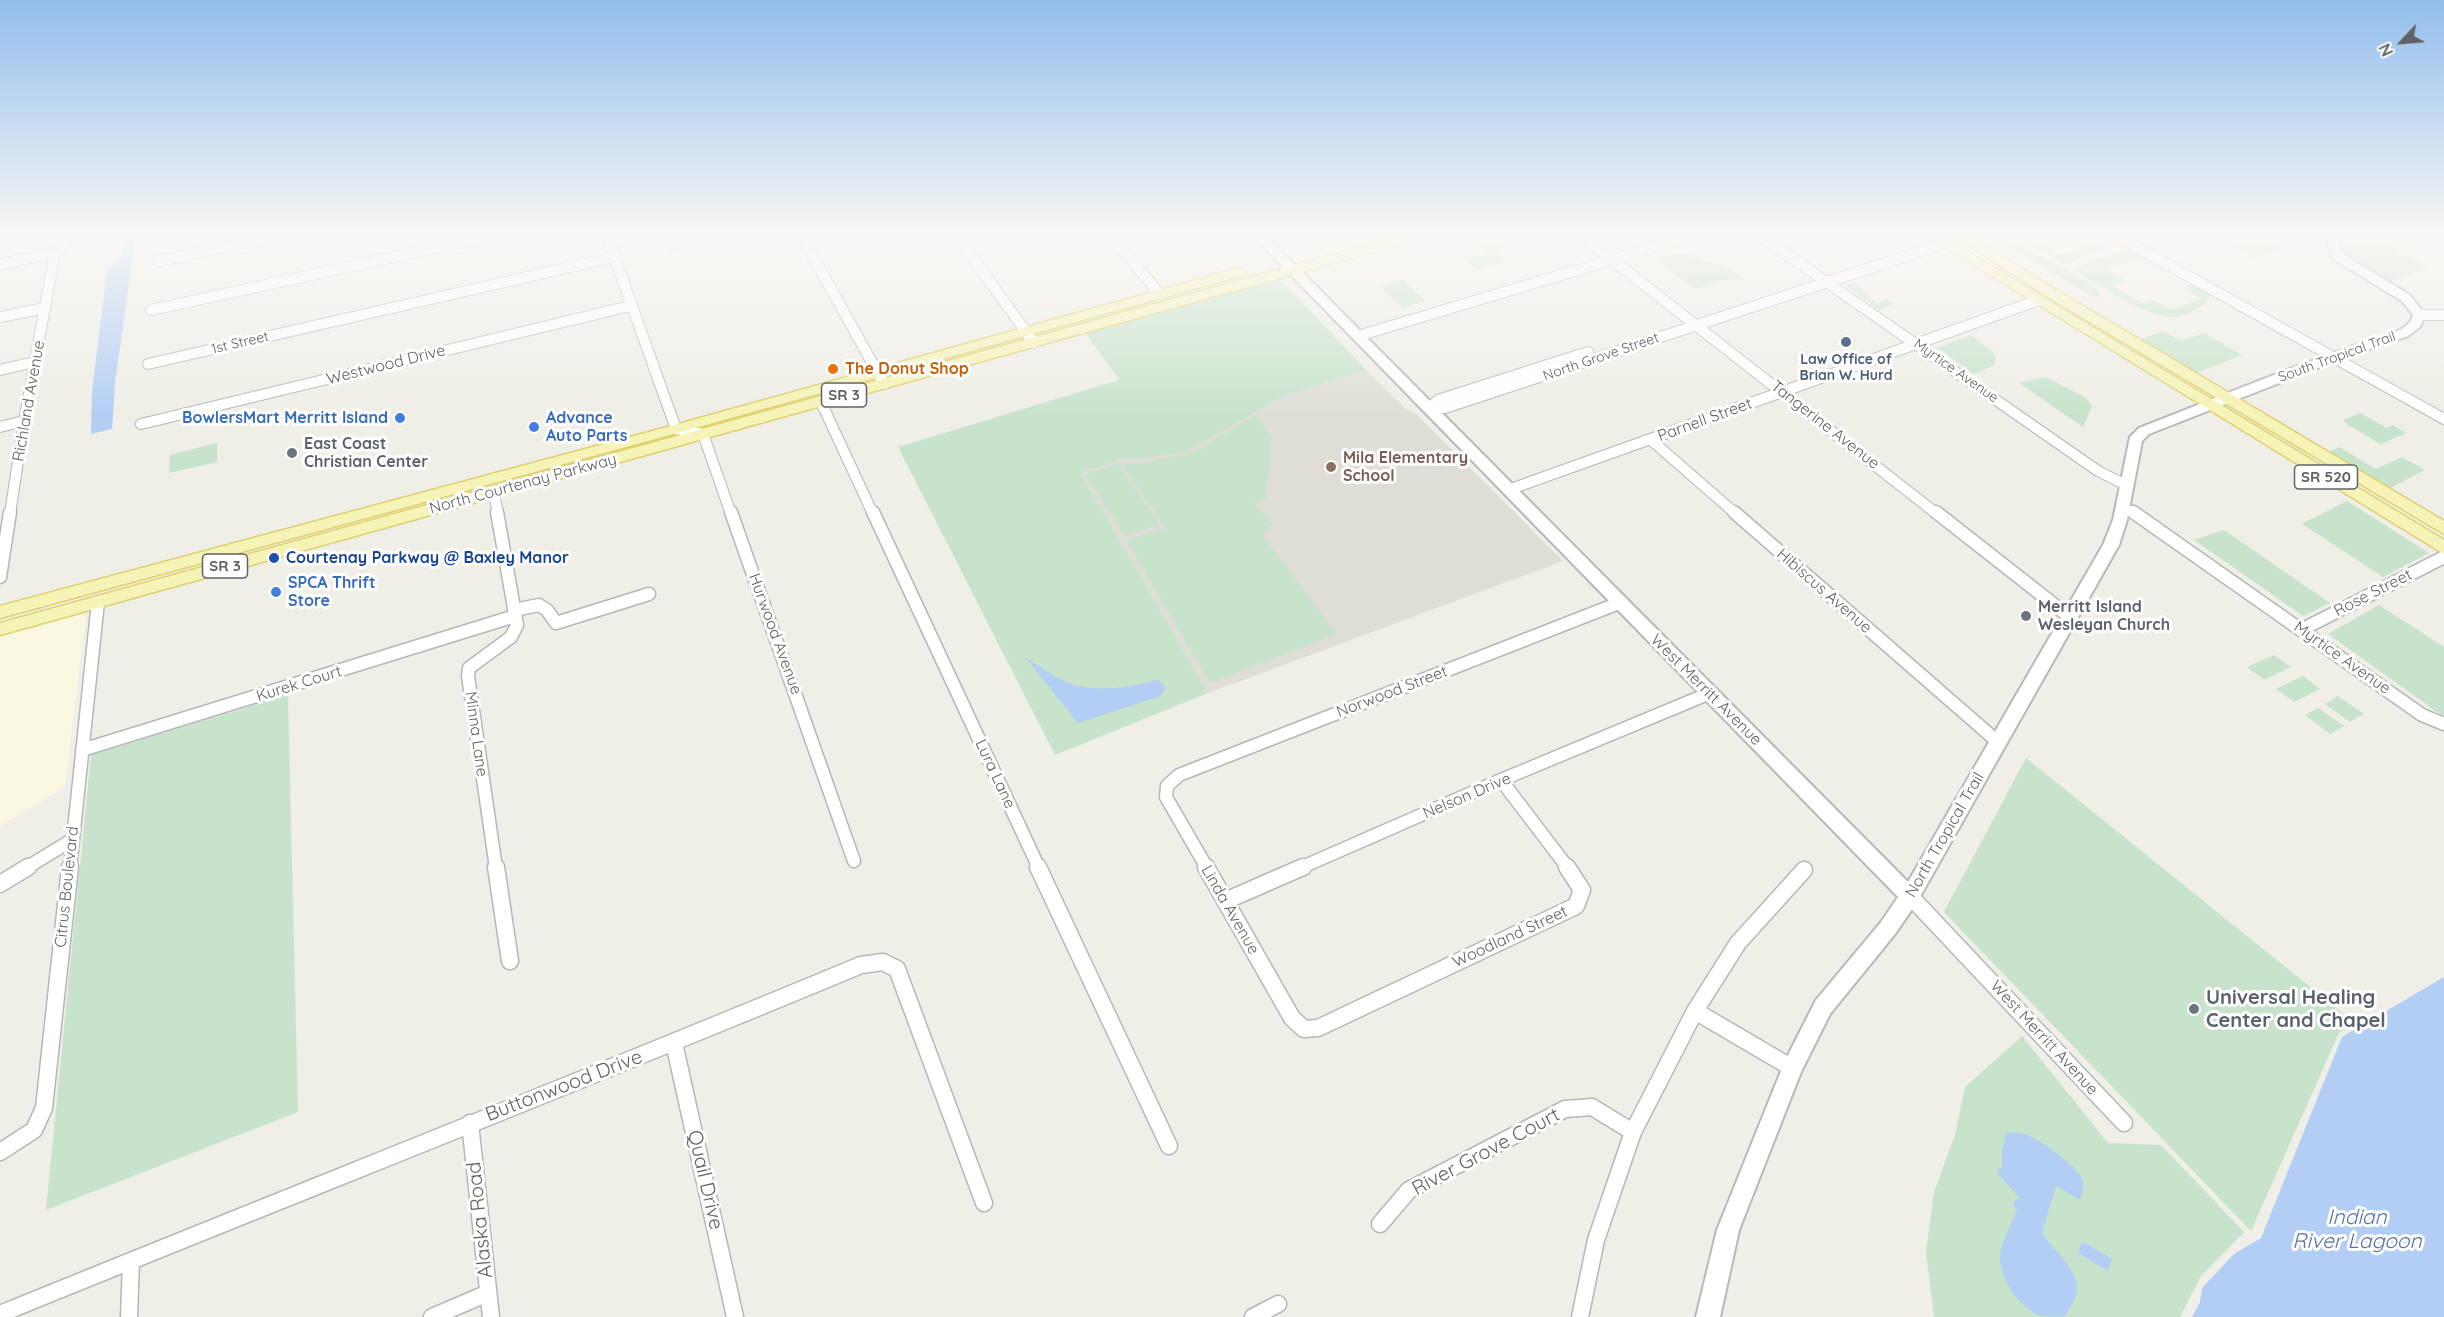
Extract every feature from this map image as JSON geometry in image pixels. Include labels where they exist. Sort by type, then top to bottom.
[{"type":"main road","name":"North Courtenay Parkway","points":[[1029,337],[1159,294]]},
{"type":"main road","name":"North Courtenay Parkway","points":[[0,612],[676,429],[881,378],[1184,294]]},
{"type":"main road","name":"SR 520","points":[[2027,294],[2444,548]]},
{"type":"main road","name":"SR 520","points":[[2057,294],[2444,528]]},
{"type":"main road","name":"North Courtenay Parkway","points":[[0,629],[821,402],[881,378]]},
{"type":"street","name":"Richland Avenue","points":[[0,577],[24,422],[47,294]]},
{"type":"street","points":[[151,310],[222,294]]},
{"type":"street","name":"1st Street","points":[[148,364],[451,294]]},
{"type":"street","points":[[626,294],[676,429],[704,434]]},
{"type":"street","points":[[834,294],[881,378]]},
{"type":"street","points":[[999,294],[1029,337]]},
{"type":"street","name":"West Merritt Avenue","points":[[1316,294],[1874,859],[2124,1123]]},
{"type":"street","points":[[1356,333],[1487,294]]},
{"type":"street","name":"Tangerine Avenue","points":[[1658,294],[2071,618]]},
{"type":"street","name":"North Grove Street","points":[[1430,407],[1445,408],[1501,385],[1779,294]]},
{"type":"street","name":"Myrtice Avenue","points":[[1844,294],[2098,471],[2128,486]]},
{"type":"street","points":[[2221,294],[2444,419]]},
{"type":"street","points":[[2400,294],[2406,298],[2419,315],[2444,315]]},
{"type":"street","name":"Parnell Street","points":[[1509,490],[1918,345],[2036,300]]},
{"type":"street","name":"Westwood Drive","points":[[141,424],[630,306]]},
{"type":"street","points":[[0,317],[45,308]]},
{"type":"street","name":"South Tropical Trail","points":[[2226,398],[2403,333],[2414,327],[2419,321],[2419,315]]},
{"type":"street","points":[[0,370],[36,362]]},
{"type":"street","name":"North Tropical Trail","points":[[1708,1317],[1728,1230],[1792,1068],[1823,1007],[1888,928],[1910,896],[2071,618],[2115,536],[2128,486],[2135,440],[2144,431],[2226,398]]},
{"type":"street","name":"Lura Lane","points":[[821,402],[1169,1146]]},
{"type":"street","points":[[0,427],[24,422]]},
{"type":"street","name":"Hurwood Avenue","points":[[704,434],[855,861]]},
{"type":"street","name":"Hibiscus Avenue","points":[[1650,439],[1998,742]]},
{"type":"street","points":[[494,493],[515,613]]},
{"type":"street","name":"Myrtice Avenue","points":[[2123,508],[2134,513],[2422,715],[2444,724]]},
{"type":"street","name":"Rose Street","points":[[2301,630],[2444,556]]},
{"type":"street","name":"Kurek Court","points":[[82,750],[515,613],[531,604],[543,604],[550,610],[556,623],[649,594]]},
{"type":"street","name":"Citrus Boulevard","points":[[0,1152],[34,1130],[44,1108],[98,602]]},
{"type":"street","name":"Norwood Street","points":[[1167,786],[1179,776],[1619,603]]},
{"type":"street","name":"Minna Lane","points":[[510,961],[468,676],[469,668],[477,660],[511,637],[517,625],[515,613]]},
{"type":"street","name":"Nelson Drive","points":[[1225,901],[1501,780],[1710,693]]},
{"type":"street","name":"Woodland Street","points":[[1304,1029],[1318,1028],[1576,906],[1582,890],[1578,881],[1501,780]]},
{"type":"street","name":"Linda Avenue","points":[[1167,786],[1166,797],[1292,1018],[1304,1029]]},
{"type":"street","points":[[0,884],[72,840]]},
{"type":"street","points":[[1874,859],[1904,874],[1924,873]]},
{"type":"street","points":[[1580,1317],[1596,1240],[1633,1132],[1695,1011],[1738,944],[1804,870]]},
{"type":"street","name":"Buttonwood Drive","points":[[0,1314],[470,1123],[674,1043],[861,965],[883,962],[897,969],[984,1203]]},
{"type":"street","points":[[1695,1011],[1792,1068]]},
{"type":"street","name":"Quail Drive","points":[[674,1043],[735,1317]]},
{"type":"street","name":"River Grove Court","points":[[1380,1224],[1409,1191],[1565,1109],[1593,1107],[1633,1132]]},
{"type":"street","name":"Alaska Road","points":[[470,1123],[491,1317]]},
{"type":"street","points":[[129,1317],[131,1261]]},
{"type":"street","points":[[432,1317],[488,1293]]},
{"type":"street","points":[[1253,1317],[1278,1304]]},
{"type":"shaded area","points":[[1366,370],[1405,408],[1418,416],[1563,561],[1208,693],[1081,473],[1126,458],[1151,458],[1203,443],[1285,395]]},
{"type":"shaded area","points":[[77,614],[86,615],[65,787],[0,826],[0,636]]},
{"type":"green space","points":[[1207,294],[1295,294],[1366,370],[1285,395],[1203,443],[1181,452],[1151,458],[1126,458],[1081,473],[1208,693],[1055,755],[898,447],[1119,380],[1083,329]]},
{"type":"green space","points":[[1388,294],[1418,294],[1425,301],[1402,308]]},
{"type":"green space","points":[[1858,294],[1867,294],[1877,303],[1888,299],[1895,304],[1879,310]]},
{"type":"green space","points":[[2115,294],[2127,294],[2144,304],[2154,300],[2171,310],[2201,299],[2193,294],[2213,294],[2201,306],[2177,317],[2153,314]]},
{"type":"green space","points":[[2164,331],[2181,341],[2204,333],[2242,355],[2196,373],[2141,339]]},
{"type":"green space","points":[[1971,335],[1994,353],[1996,359],[1993,366],[1974,374],[1937,348]]},
{"type":"green space","points":[[2045,377],[2085,397],[2092,406],[2083,427],[2019,383]]},
{"type":"green space","points":[[2360,413],[2387,428],[2393,425],[2406,433],[2381,444],[2343,420]]},
{"type":"green space","points":[[1256,415],[1272,438],[1266,498],[1254,503],[1273,524],[1263,536],[1337,634],[1210,683],[1126,540],[1166,528],[1122,464],[1146,463],[1197,451]]},
{"type":"green space","points":[[217,443],[217,462],[169,473],[170,455]]},
{"type":"green space","points":[[2339,447],[2376,469],[2402,457],[2425,470],[2390,488],[2328,452]]},
{"type":"green space","points":[[1118,464],[1159,524],[1125,536],[1085,474]]},
{"type":"green space","points":[[2347,501],[2429,553],[2383,577],[2302,524]]},
{"type":"green space","points":[[2224,530],[2330,603],[2303,616],[2194,540]]},
{"type":"green space","points":[[2379,605],[2444,647],[2444,717],[2328,634]]},
{"type":"green space","points":[[2274,655],[2291,667],[2264,680],[2247,667]]},
{"type":"green space","points":[[2303,676],[2320,689],[2294,702],[2276,689]]},
{"type":"green space","points":[[288,695],[298,1112],[46,1210],[91,755]]},
{"type":"green space","points":[[2338,696],[2364,714],[2350,722],[2325,704]]},
{"type":"green space","points":[[2318,708],[2344,726],[2330,734],[2305,715]]},
{"type":"green space","points":[[2026,758],[2355,1023],[2339,1033],[2251,1231],[1944,912]]},
{"type":"green space","points":[[2022,1036],[2108,1143],[2161,1145],[2244,1232],[2201,1276],[2180,1317],[1934,1317],[1926,1252],[1934,1192],[1955,1135],[1965,1087]]},
{"type":"water","points":[[104,294],[127,294],[115,383],[112,429],[91,434],[92,392]]},
{"type":"water","points":[[1026,658],[1073,685],[1110,688],[1158,680],[1166,687],[1161,696],[1078,723]]},
{"type":"water","name":"Indian River Lagoon","points":[[2444,977],[2444,1317],[2192,1317],[2200,1302],[2202,1288],[2234,1254],[2261,1238],[2342,1037]]},
{"type":"water","points":[[2006,1133],[2023,1133],[2039,1141],[2071,1165],[2082,1180],[2080,1200],[2056,1186],[2042,1233],[2067,1263],[2076,1281],[2077,1292],[2065,1316],[2041,1316],[2031,1311],[2017,1298],[2002,1272],[2001,1249],[2017,1210],[2013,1204],[2019,1197],[1998,1174],[1998,1170],[2002,1168],[2002,1151]]},
{"type":"water","points":[[2082,1241],[2112,1259],[2108,1271],[2078,1253]]},
{"type":"place","name":"Law Office of Brian W. Hurd","points":[[1846,342]]},
{"type":"place","name":"The Donut Shop","points":[[833,369]]},
{"type":"place","name":"BowlersMart Merritt Island","points":[[400,418]]},
{"type":"place","name":"Advance Auto Parts","points":[[534,427]]},
{"type":"place","name":"East Coast Christian Center","points":[[292,453]]},
{"type":"place","name":"Mila Elementary School","points":[[1331,467]]},
{"type":"place","name":"Courtenay Parkway @ Baxley Manor","points":[[274,558]]},
{"type":"place","name":"SPCA Thrift Store","points":[[276,592]]},
{"type":"place","name":"Merritt Island Wesleyan Church","points":[[2026,616]]},
{"type":"place","name":"Universal Healing Center and Chapel","points":[[2194,1009]]}]
